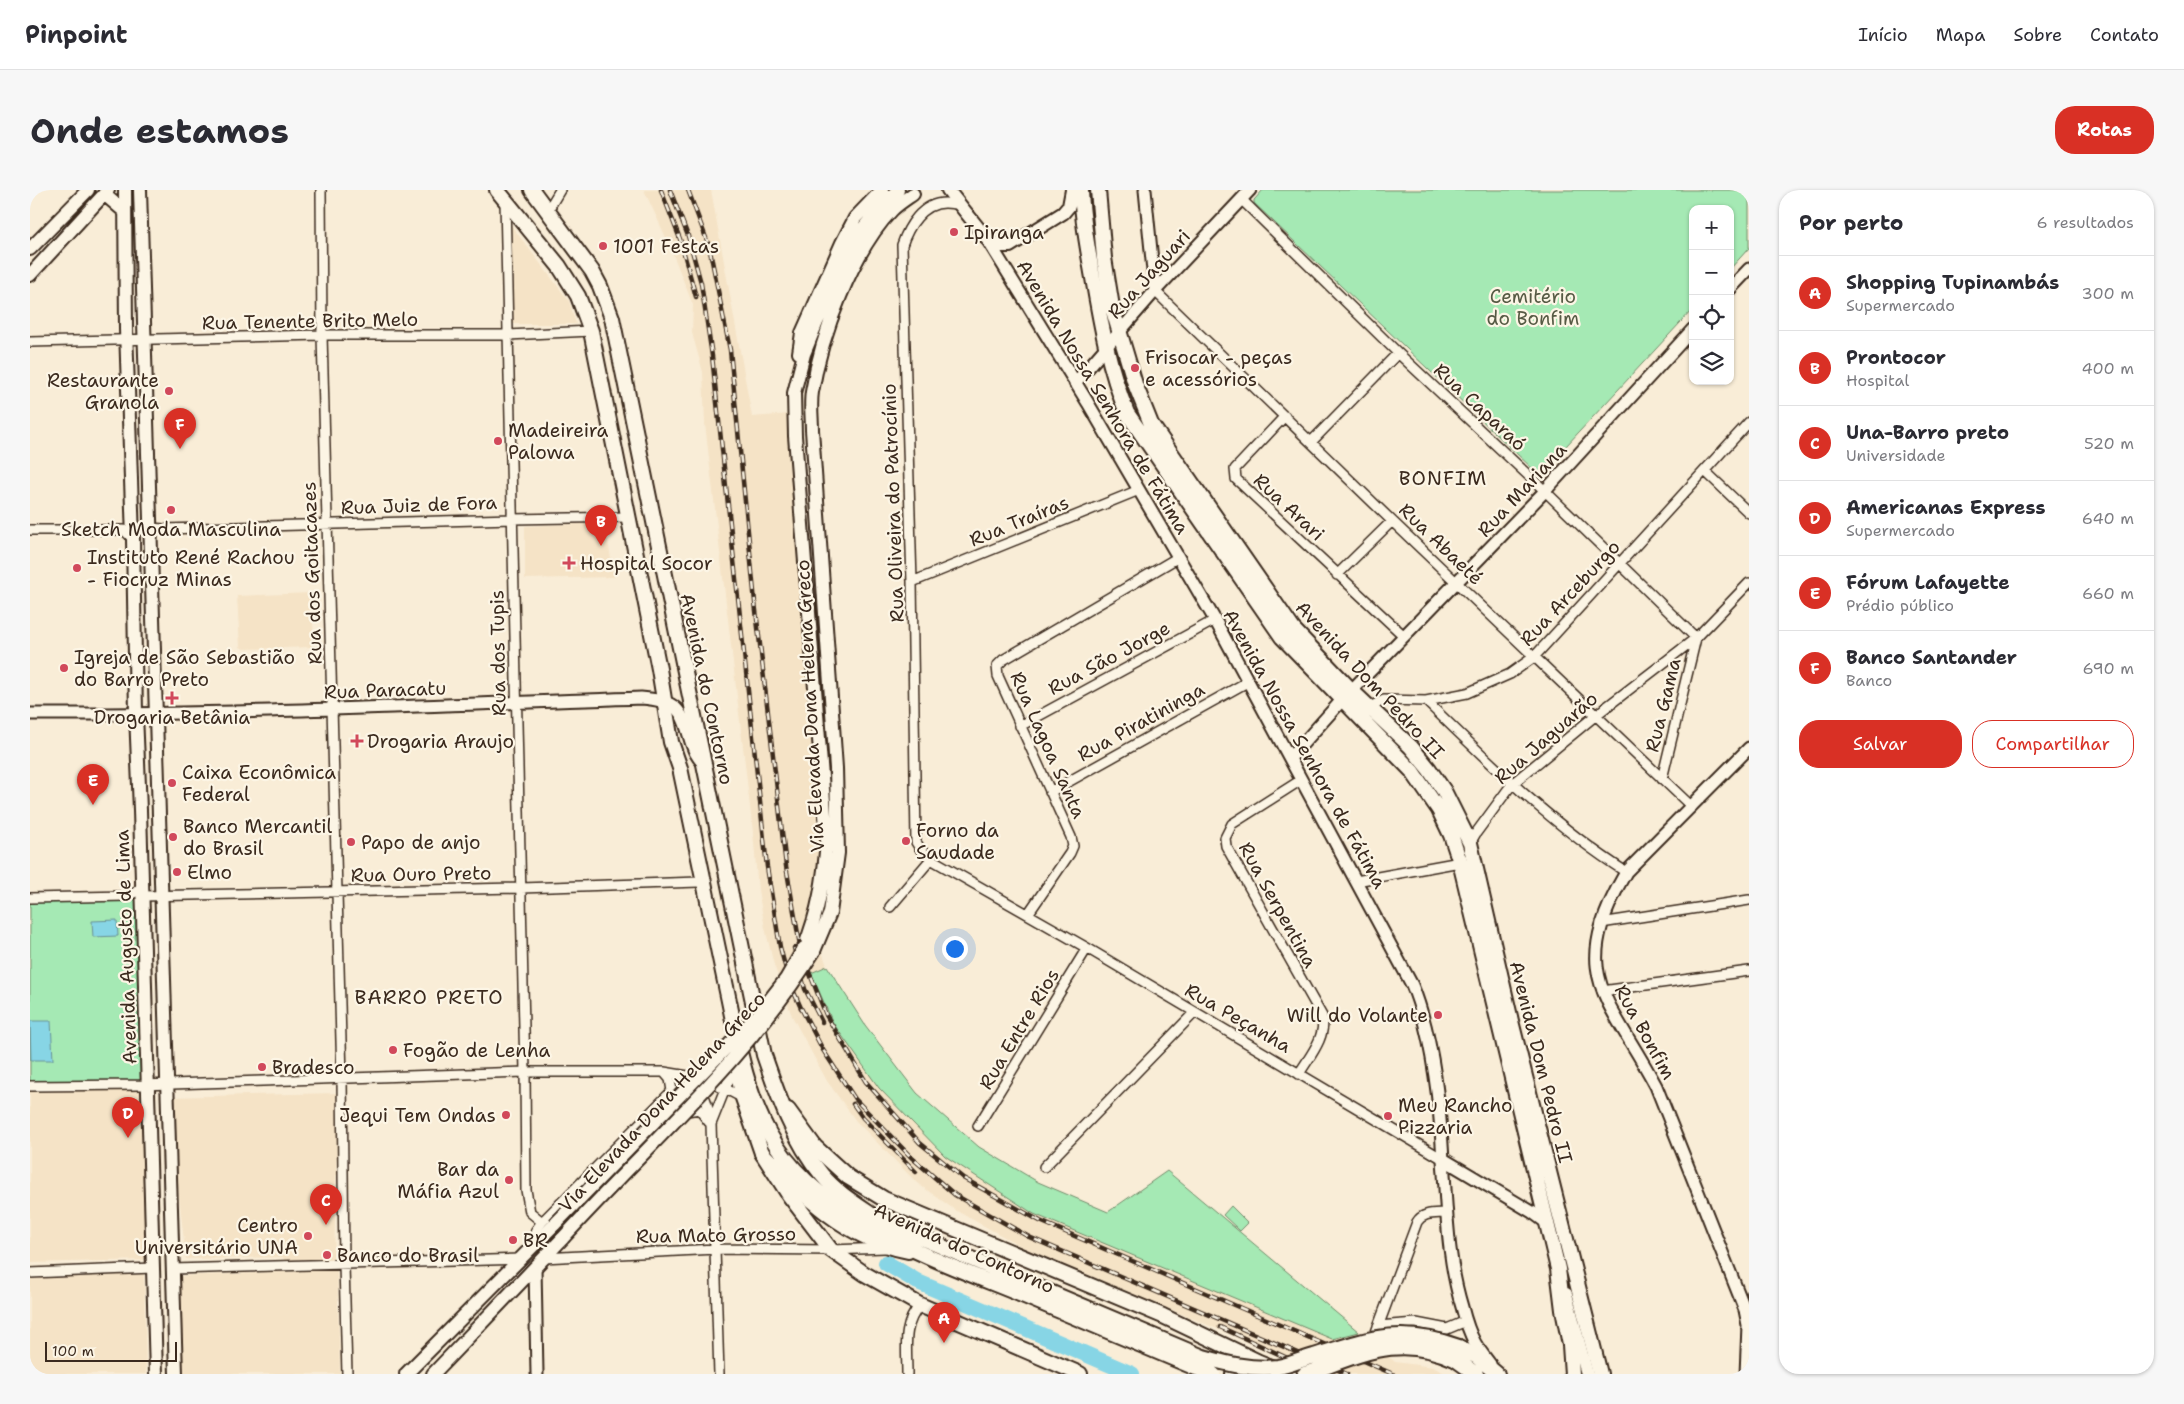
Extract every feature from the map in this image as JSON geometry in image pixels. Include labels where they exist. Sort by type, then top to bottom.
[{"type":"main road","points":[[30,249],[88,190]]},
{"type":"main road","name":"Avenida Augusto de Lima","points":[[124,190],[136,714],[156,1374]]},
{"type":"main road","name":"Avenida Augusto de Lima","points":[[140,190],[176,1374]]},
{"type":"main road","name":"Avenida do Contorno","points":[[532,190],[592,271],[612,318],[764,1055],[779,1097],[798,1138],[823,1176],[848,1199],[878,1220],[1202,1366],[1213,1374]]},
{"type":"main road","points":[[794,393],[802,333],[842,243],[856,218],[882,190]]},
{"type":"main road","name":"Via Elevada Dona Helena Greco","points":[[406,1374],[757,1016],[809,950],[822,894],[827,840],[795,436],[794,393],[808,346],[845,260],[863,228],[883,204],[898,190]]},
{"type":"main road","points":[[987,239],[1001,246],[1010,246],[1063,213],[1069,206],[1074,191]]},
{"type":"main road","name":"Avenida Dom Pedro II","points":[[1074,191],[1082,216],[1105,349],[1115,383],[1127,413],[1282,637],[1347,696],[1370,707],[1411,747],[1444,791],[1470,843],[1511,1021],[1598,1373]]},
{"type":"main road","name":"Avenida Dom Pedro II","points":[[1100,191],[1104,258],[1119,333],[1144,411],[1161,441],[1292,629],[1412,771],[1439,810],[1451,835],[1460,862],[1558,1269],[1576,1331],[1598,1373]]},
{"type":"main road","points":[[30,275],[106,192],[125,212]]},
{"type":"main road","name":"Avenida do Contorno","points":[[501,194],[564,273],[578,296],[591,332],[665,702],[674,767],[735,1064],[743,1098],[762,1153],[789,1195],[831,1250],[865,1274],[920,1305],[1080,1374]]},
{"type":"main road","name":"Via Elevada Dona Helena Greco","points":[[432,1374],[746,1044],[791,988],[809,950],[830,913],[838,853],[836,768],[812,430],[812,394],[828,326],[855,265],[873,234],[893,210],[913,194]]},
{"type":"main road","name":"Avenida Nossa Senhora de Fátima","points":[[956,196],[987,239]]},
{"type":"main road","name":"Avenida do Contorno","points":[[671,742],[680,768],[739,1045],[758,1108],[768,1133],[785,1157],[801,1175],[838,1208],[851,1217],[923,1254],[1202,1366],[1279,1367],[1363,1340],[1388,1335],[1425,1337],[1457,1353],[1476,1374]]},
{"type":"main road","name":"Avenida do Contorno","points":[[779,1097],[815,1147],[848,1177],[884,1199],[1163,1316],[1259,1362],[1289,1374]]},
{"type":"main road","points":[[762,1153],[806,1199],[853,1231],[889,1248],[923,1254]]},
{"type":"main road","points":[[1558,1269],[1570,1345],[1572,1374]]},
{"type":"main road","points":[[1163,1316],[1210,1350],[1214,1359],[1202,1366]]},
{"type":"main road","name":"Avenida do Contorno","points":[[1305,1374],[1364,1353],[1392,1347],[1411,1347],[1477,1357],[1497,1374]]},
{"type":"main road","points":[[1234,1374],[1259,1362]]},
{"type":"street","name":"Rua dos Goitacazes","points":[[321,190],[322,335],[342,1078],[347,1374]]},
{"type":"street","points":[[548,210],[560,190]]},
{"type":"street","points":[[1144,190],[1155,291]]},
{"type":"street","name":"Rua Jaguari","points":[[1075,382],[1155,291],[1250,190]]},
{"type":"street","name":"Rua dos Tupis","points":[[501,194],[508,335],[526,1072],[526,1190],[530,1212],[542,1222]]},
{"type":"street","name":"Rua Oliveira do Patrocínio","points":[[916,842],[912,582],[902,246],[906,233],[916,220],[932,206],[944,203],[956,196]]},
{"type":"street","name":"Rua Caparaó","points":[[1241,199],[1696,638]]},
{"type":"street","name":"Avenida Nossa Senhora de Fátima","points":[[987,239],[1075,382],[1215,620],[1412,985],[1420,1003],[1428,1039],[1443,1159],[1447,1239],[1455,1286],[1475,1342],[1497,1374]]},
{"type":"street","points":[[1734,285],[1749,269]]},
{"type":"street","name":"Rua Abaeté","points":[[1155,291],[1392,521],[1692,807]]},
{"type":"street","name":"Rua Tenente Brito Melo","points":[[30,342],[322,335],[508,335],[591,332]]},
{"type":"street","name":"Rua Mariana","points":[[1290,758],[1404,636],[1545,491],[1689,333]]},
{"type":"street","points":[[1311,442],[1398,352]]},
{"type":"street","name":"Rua Arari","points":[[1284,416],[1235,469],[1235,477],[1404,636]]},
{"type":"street","name":"Rua Arceburgo","points":[[1370,707],[1384,700],[1426,701],[1467,693],[1510,674],[1534,657],[1749,422]]},
{"type":"street","points":[[1705,471],[1749,513]]},
{"type":"street","name":"Rua Traíras","points":[[912,582],[1139,490]]},
{"type":"street","name":"Rua Juiz de Fora","points":[[150,528],[629,517]]},
{"type":"street","points":[[1336,574],[1392,521]]},
{"type":"street","points":[[30,530],[124,530],[133,539]]},
{"type":"street","name":"Rua Lagoa Santa","points":[[1028,914],[1073,846],[1071,836],[996,670],[999,663],[1177,558]]},
{"type":"street","name":"Rua Jaguarão","points":[[1460,862],[1470,843],[1512,784],[1596,715],[1696,638],[1749,583]]},
{"type":"street","name":"Rua São Jorge","points":[[1020,726],[1215,620]]},
{"type":"street","name":"Rua Gama","points":[[1662,779],[1696,638]]},
{"type":"street","name":"Rua Piratininga","points":[[1050,792],[1249,681]]},
{"type":"street","name":"Rua Paracatu","points":[[30,714],[155,714],[332,710],[641,698],[665,702]]},
{"type":"street","points":[[1426,701],[1512,784],[1594,852],[1626,872]]},
{"type":"street","points":[[665,702],[676,708],[683,716],[696,756],[704,763]]},
{"type":"street","name":"Rua Bonfim","points":[[1746,1374],[1748,1325],[1745,1310],[1656,1086],[1644,1063],[1615,1018],[1602,991],[1597,978],[1596,953],[1601,923],[1612,896],[1626,872],[1749,748]]},
{"type":"street","name":"Rua Serpentina","points":[[1299,1074],[1323,1033],[1324,1024],[1322,1016],[1226,846],[1225,838],[1232,824],[1301,780]]},
{"type":"street","name":"Rua Peçanha","points":[[916,842],[921,850],[932,859],[1087,948],[1547,1222]]},
{"type":"street","points":[[890,907],[932,859]]},
{"type":"street","points":[[1356,881],[1460,862]]},
{"type":"street","name":"Rua Ouro Preto","points":[[143,896],[521,888],[699,882]]},
{"type":"street","points":[[127,896],[136,892],[143,896]]},
{"type":"street","points":[[30,898],[143,896]]},
{"type":"street","points":[[1601,923],[1749,900]]},
{"type":"street","name":"Rua Entre Rios","points":[[978,1126],[1087,948]]},
{"type":"street","points":[[1602,991],[1749,970]]},
{"type":"street","points":[[1044,1168],[1194,1013]]},
{"type":"street","points":[[711,1124],[735,1064]]},
{"type":"street","points":[[30,1086],[148,1085],[526,1072],[664,1072],[694,1077],[726,1089],[743,1098]]},
{"type":"street","points":[[664,1072],[670,1079],[672,1091]]},
{"type":"street","points":[[694,1077],[705,1096],[711,1124],[719,1374]]},
{"type":"street","points":[[535,1243],[536,1230],[542,1222],[672,1091]]},
{"type":"street","points":[[672,1091],[686,1098],[687,1111]]},
{"type":"street","points":[[537,1374],[542,1259],[560,1249],[687,1111],[699,1109],[711,1124]]},
{"type":"street","points":[[1446,1213],[1420,1216],[1377,1329],[1416,1323],[1447,1329],[1466,1321]]},
{"type":"street","name":"Rua Mato Grosso","points":[[542,1259],[716,1249],[831,1250],[889,1248]]},
{"type":"street","points":[[173,1269],[520,1258]]},
{"type":"street","points":[[30,1273],[154,1268]]},
{"type":"street","points":[[907,1374],[906,1329],[912,1314],[920,1305]]},
{"type":"shaded area","points":[[644,190],[711,190],[752,417],[789,414],[818,837],[818,892],[811,919],[827,966],[865,1025],[917,1093],[979,1147],[1038,1182],[1108,1212],[1167,1171],[1395,1362],[1433,1367],[1446,1374],[1317,1374],[1227,1333],[1028,1250],[955,1210],[917,1183],[856,1121],[827,1081],[792,1016],[774,965],[765,928],[758,890],[753,832],[705,424],[703,372],[692,333],[693,305],[669,244]]},
{"type":"shaded area","points":[[507,220],[569,301],[576,324],[513,324]]},
{"type":"shaded area","name":"Hospital Socor","points":[[605,523],[614,577],[525,579],[525,526]]},
{"type":"shaded area","points":[[312,593],[314,647],[244,649],[240,647],[237,596]]},
{"type":"shaded area","points":[[142,1085],[145,1260],[30,1263],[30,1086]]},
{"type":"shaded area","points":[[338,1093],[334,1260],[284,1262],[283,1257],[186,1259],[168,1097]]},
{"type":"shaded area","points":[[337,1270],[340,1374],[180,1374],[177,1276]]},
{"type":"shaded area","points":[[144,1273],[146,1374],[30,1374],[30,1279]]},
{"type":"green space","name":"Cemitério do Bonfim","points":[[1263,190],[1749,190],[1749,248],[1734,265],[1734,205],[1689,205],[1689,313],[1541,473],[1537,473],[1254,203],[1254,200]]},
{"type":"green space","points":[[143,896],[148,1085],[30,1086],[30,898]]},
{"type":"green space","points":[[827,966],[865,1025],[917,1093],[979,1147],[1038,1182],[1108,1212],[1167,1171],[1359,1332],[1332,1339],[1034,1214],[945,1156],[879,1088],[833,1023],[811,973]]},
{"type":"green space","points":[[1231,1206],[1248,1223],[1240,1231],[1223,1215]]},
{"type":"water","points":[[117,920],[118,936],[93,937],[92,921]]},
{"type":"water","points":[[30,1021],[51,1021],[53,1060],[31,1060]]},
{"type":"waterway","points":[[886,1263],[918,1282],[1132,1374]]},
{"type":"railway","points":[[661,190],[680,239],[696,297]]},
{"type":"railway","points":[[670,190],[688,236],[701,283],[712,356],[767,867],[780,947],[789,981],[823,1050],[855,1099],[911,1157],[955,1195],[1029,1237],[1347,1374]]},
{"type":"railway","points":[[688,190],[709,246],[730,350],[755,602],[786,866],[801,951],[826,1015],[866,1082],[920,1143],[963,1178],[1040,1221],[1393,1374]]},
{"type":"railway","points":[[794,948],[805,989],[822,1022]]},
{"type":"railway","points":[[853,1104],[863,1118],[916,1172]]},
{"type":"railway","points":[[1220,1327],[1322,1374]]},
{"type":"place","name":"Ipiranga","points":[[954,232]]},
{"type":"place","name":"1001 Festas","points":[[603,246]]},
{"type":"place","name":"Frisocar - peças e acessórios","points":[[1135,368]]},
{"type":"place","name":"Restaurante Granola","points":[[169,391]]},
{"type":"place","name":"Madeireira Palowa","points":[[498,441]]},
{"type":"place","name":"Banco Santander","points":[[180,449]]},
{"type":"place","name":"Sketch Moda Masculina","points":[[171,510]]},
{"type":"place","name":"Prontocor","points":[[601,546]]},
{"type":"place","name":"Hospital Socor","points":[[569,563]]},
{"type":"place","name":"Instituto René Rachou - Fiocruz Minas","points":[[77,568]]},
{"type":"place","name":"Igreja de São Sebastião do Barro Preto","points":[[64,668]]},
{"type":"place","name":"Drogaria Betânia","points":[[172,698]]},
{"type":"place","name":"Drogaria Araujo","points":[[357,741]]},
{"type":"place","name":"Caixa Econômica Federal","points":[[172,783]]},
{"type":"place","name":"Fórum Lafayette","points":[[93,805]]},
{"type":"place","name":"Banco Mercantil do Brasil","points":[[173,837]]},
{"type":"place","name":"Forno da Saudade","points":[[906,841]]},
{"type":"place","name":"Papo de anjo","points":[[351,842]]},
{"type":"place","name":"Elmo","points":[[177,872]]},
{"type":"place","name":"Will do Volante","points":[[1438,1015]]},
{"type":"place","name":"Fogão de Lenha","points":[[393,1050]]},
{"type":"place","name":"Bradesco","points":[[262,1067]]},
{"type":"place","name":"Jequi Tem Ondas","points":[[506,1115]]},
{"type":"place","name":"Meu Rancho Pizzaria","points":[[1388,1116]]},
{"type":"place","name":"Americanas Express","points":[[128,1138]]},
{"type":"place","name":"Bar da Máfia Azul","points":[[509,1180]]},
{"type":"place","name":"Una-Barro preto","points":[[326,1225]]},
{"type":"place","name":"Centro Universitário UNA","points":[[308,1236]]},
{"type":"place","name":"BR","points":[[513,1240]]},
{"type":"place","name":"Banco do Brasil","points":[[327,1255]]},
{"type":"place","name":"Shopping Tupinambás","points":[[944,1343]]},
{"type":"district","name":"BONFIM","points":[[1443,478]]},
{"type":"district","name":"BARRO PRETO","points":[[429,997]]}]
